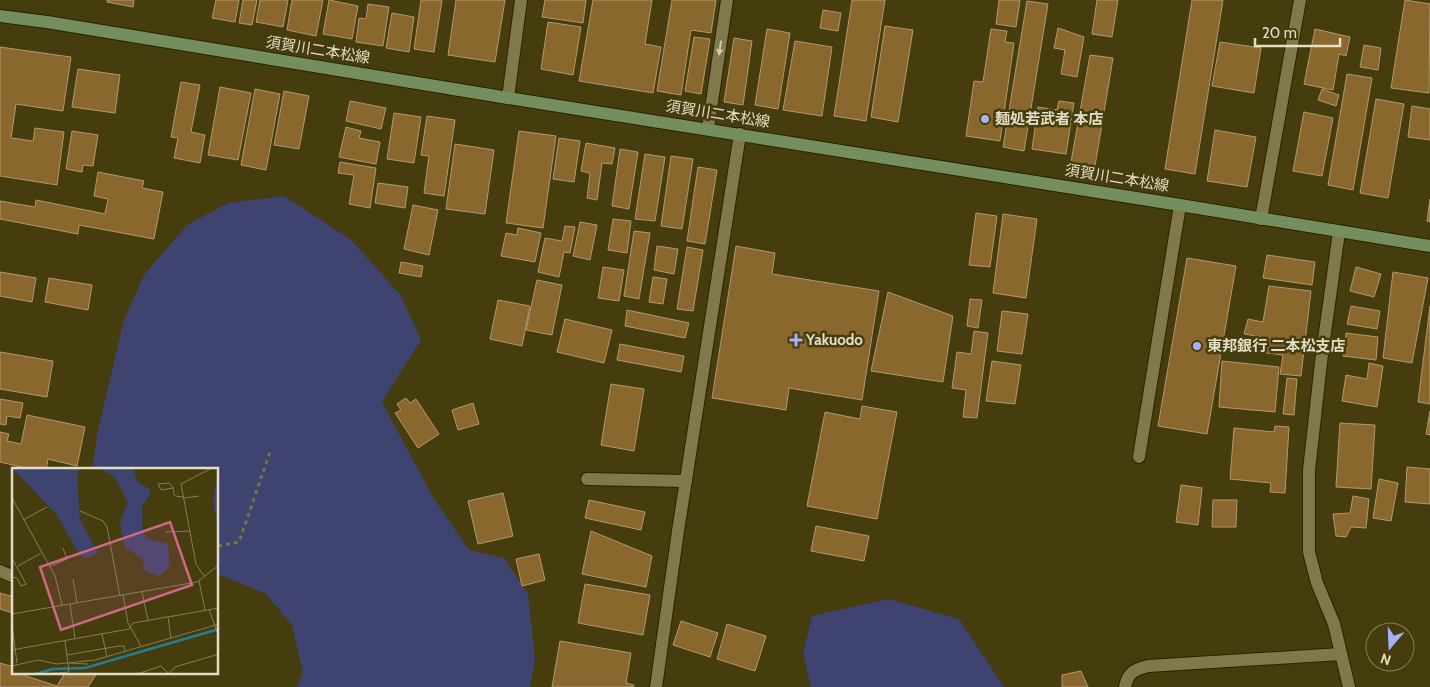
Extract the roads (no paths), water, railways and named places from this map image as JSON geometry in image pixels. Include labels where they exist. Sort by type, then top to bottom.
[{"type":"main road","name":"須賀川二本松線","points":[[0,16],[47,22],[1430,246]]},
{"type":"street","points":[[508,98],[521,0]]},
{"type":"street","points":[[708,129],[727,0]]},
{"type":"street","points":[[1261,219],[1300,0]]},
{"type":"street","points":[[656,687],[740,134]]},
{"type":"street","points":[[1138,457],[1180,205]]},
{"type":"street","points":[[1340,232],[1322,354],[1308,470],[1309,552],[1317,583],[1334,624],[1349,687]]},
{"type":"street","points":[[587,479],[686,481]]},
{"type":"street","points":[[0,572],[12,576]]},
{"type":"street","points":[[1125,687],[1127,677],[1133,670],[1148,666],[1341,654]]},
{"type":"place","name":"麺処若武者 本店","points":[[985,119]]},
{"type":"place","name":"Yakuodo","points":[[796,340]]},
{"type":"place","name":"東邦銀行 二本松支店","points":[[1197,346]]}]
